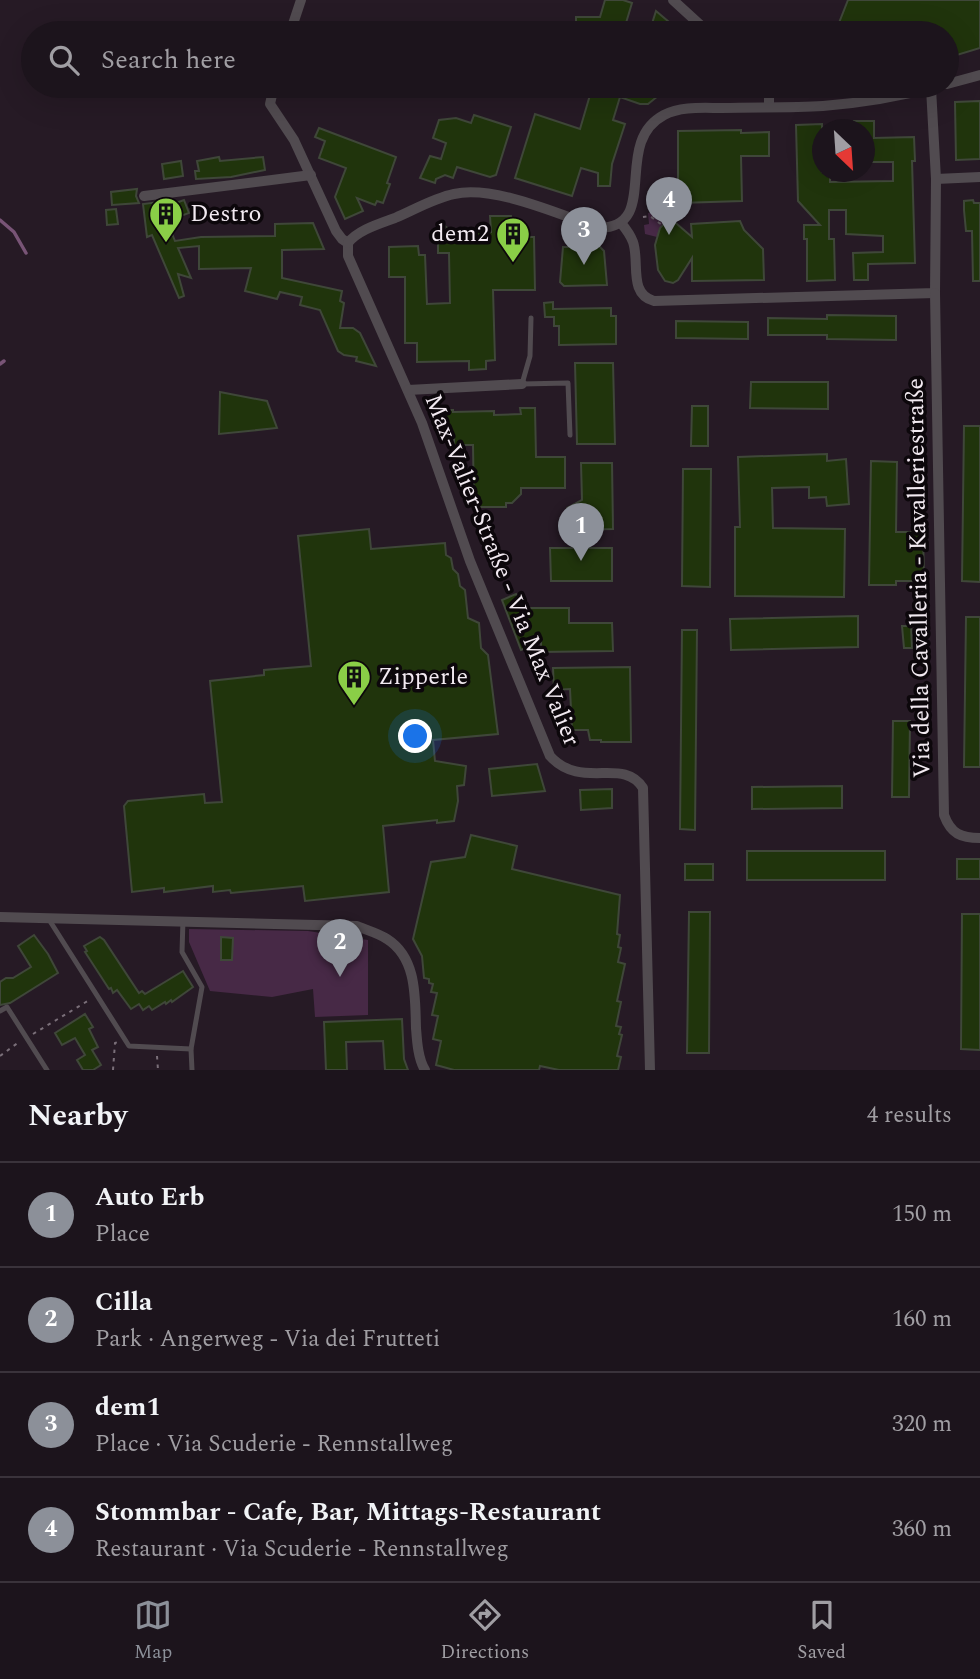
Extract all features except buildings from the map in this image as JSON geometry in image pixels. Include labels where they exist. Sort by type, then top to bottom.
[{"type":"street","points":[[294,21],[301,0]]},
{"type":"street","points":[[673,0],[696,21]]},
{"type":"street","points":[[959,81],[980,75]]},
{"type":"street","name":"Max-Valier-Straße - Via Max Valier","points":[[271,98],[270,104],[294,140],[336,231],[348,243],[348,256],[408,390],[471,561],[550,756],[568,771],[581,774],[628,774],[639,781],[645,796],[650,1070]]},
{"type":"street","points":[[768,107],[769,98]]},
{"type":"street","points":[[348,243],[360,233],[440,199],[465,192],[505,197],[599,228],[621,223],[633,209],[638,146],[644,134],[664,115],[689,109],[822,106],[885,98]]},
{"type":"street","points":[[621,223],[634,244],[641,295],[654,301],[935,293],[935,98]]},
{"type":"street","points":[[144,196],[311,175]]},
{"type":"street","points":[[936,179],[980,177]]},
{"type":"street","name":"Via della Cavalleria - Kavalleriestraße","points":[[935,293],[944,815],[948,825],[963,838],[980,838]]},
{"type":"street","name":"Max-Valier-Straße - Via Max Valier","points":[[408,390],[522,384]]},
{"type":"street","points":[[0,916],[357,926],[388,939],[404,957],[411,971],[415,989],[416,1038],[425,1070]]},
{"type":"lane","points":[[531,318],[530,356],[522,384],[568,383],[570,435]]},
{"type":"lane","points":[[48,918],[129,1046],[191,1049]]},
{"type":"lane","points":[[183,920],[182,952],[202,987],[191,1049],[192,1070]]},
{"type":"lane","points":[[0,1011],[7,1007],[47,1070]]},
{"type":"path","points":[[643,217],[650,216],[662,225]]},
{"type":"path","points":[[0,1056],[5,1050],[97,995]]},
{"type":"path","points":[[113,1070],[115,1043],[123,1039]]},
{"type":"path","points":[[157,1048],[158,1070]]},
{"type":"shaded area","points":[[648,213],[664,213],[664,222],[657,237],[645,234],[644,225],[649,224]]},
{"type":"shaded area","points":[[189,929],[308,931],[368,940],[368,1015],[315,1017],[313,989],[272,997],[210,991],[189,942]]},
{"type":"waterway","points":[[0,220],[14,232],[26,253]]},
{"type":"waterway","points":[[0,364],[4,361]]},
{"type":"place","name":"Stommbar - Cafe, Bar, Mittags-Restaurant","points":[[669,235]]},
{"type":"place","name":"Destro","points":[[166,244]]},
{"type":"place","name":"dem2","points":[[513,264]]},
{"type":"place","name":"dem1","points":[[584,265]]},
{"type":"place","name":"Auto Erb","points":[[581,561]]},
{"type":"place","name":"Zipperle","points":[[354,707]]},
{"type":"place","name":"Cilla","points":[[340,977]]}]
